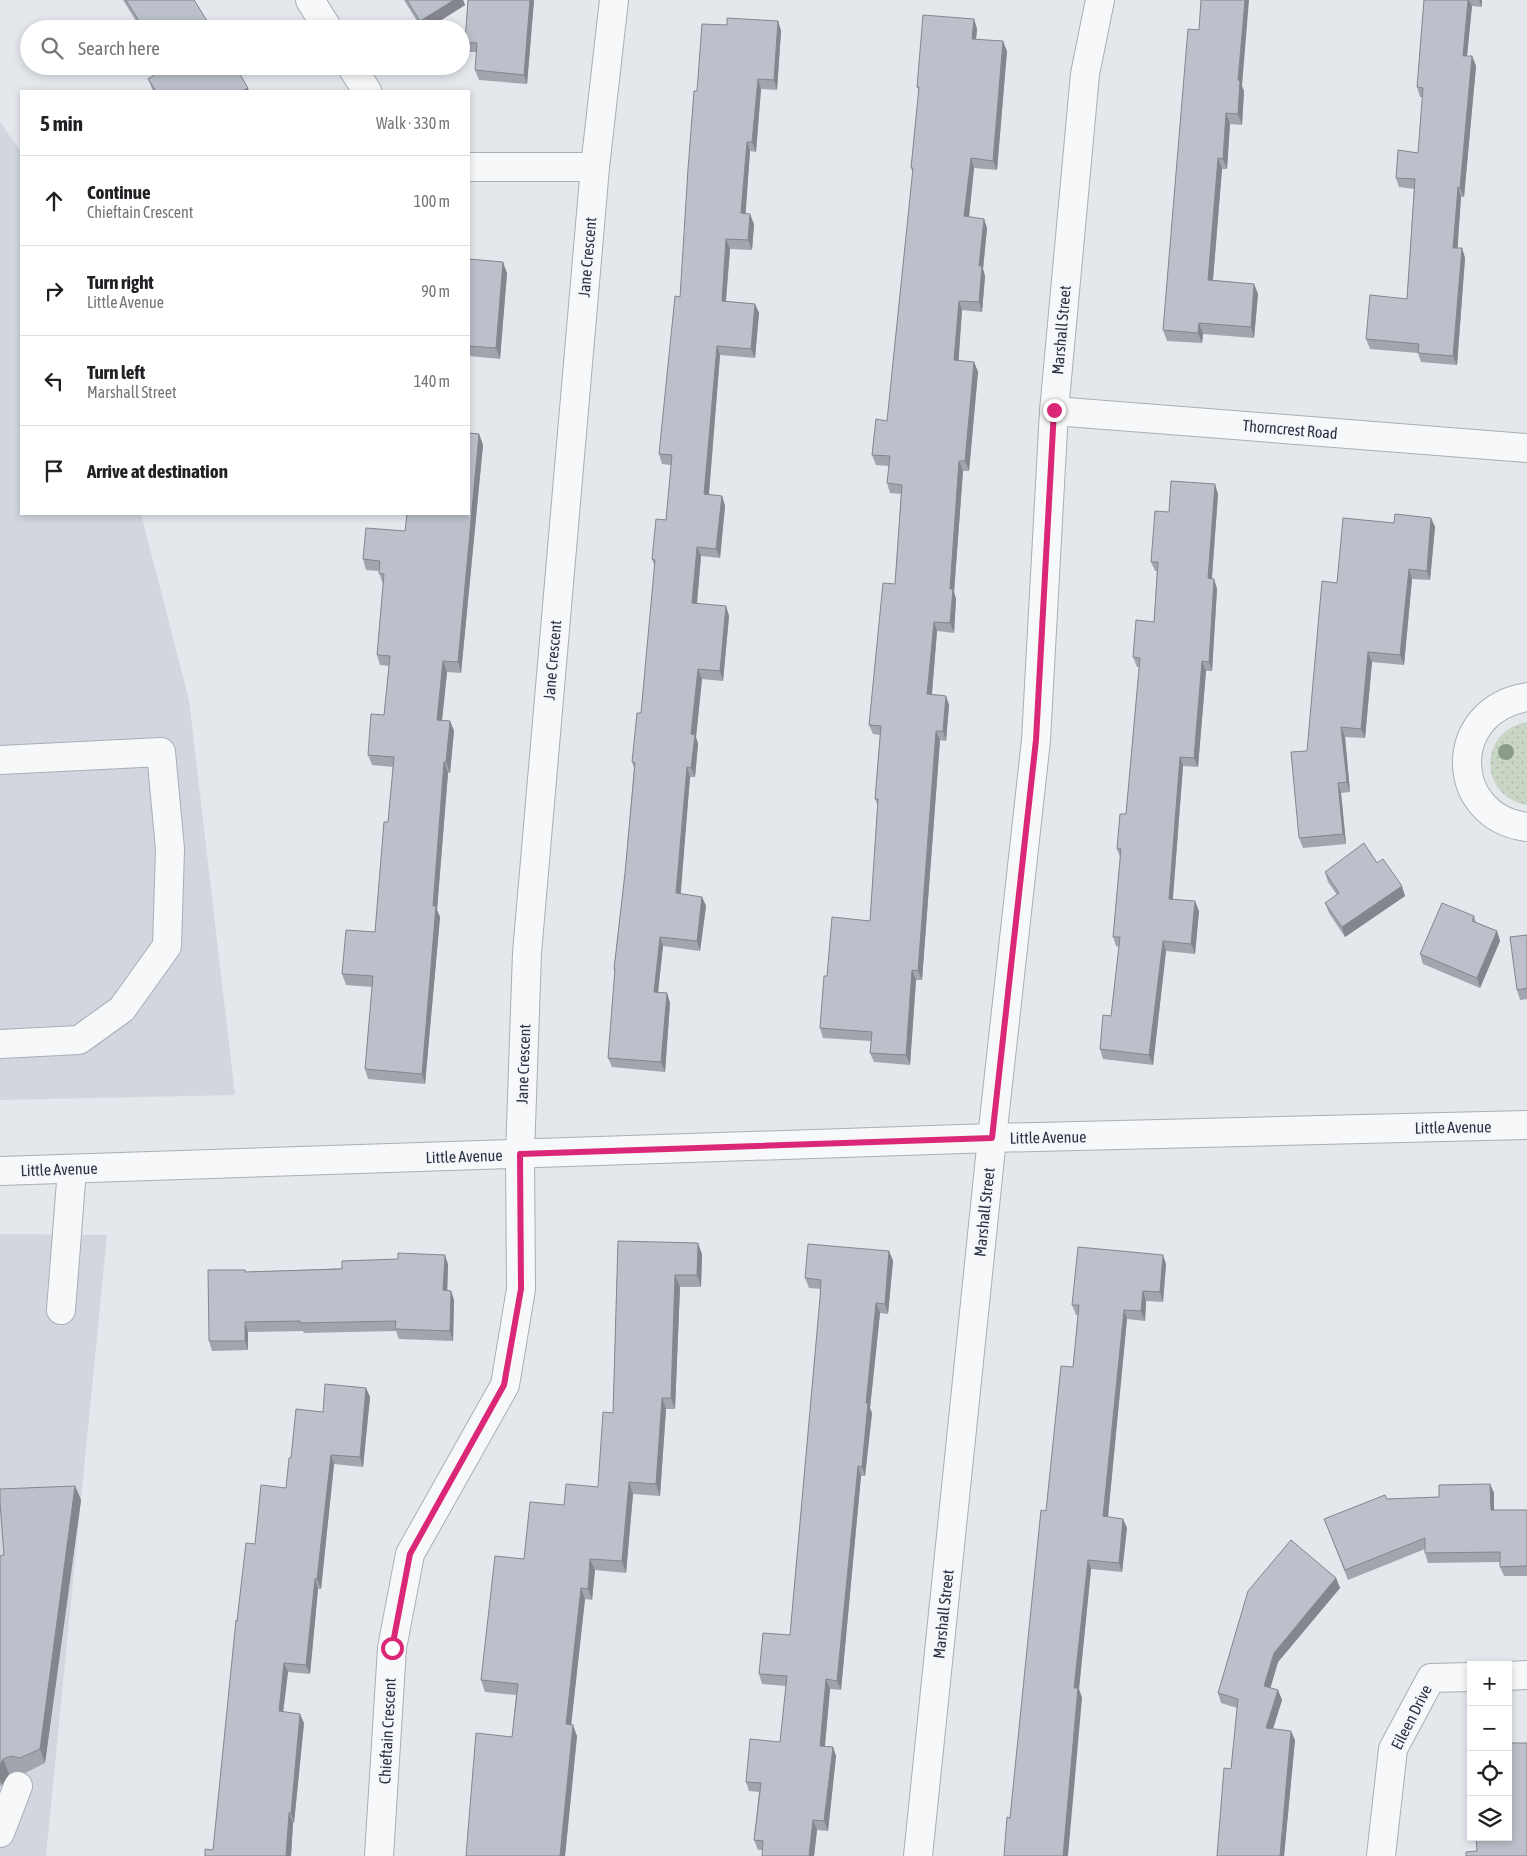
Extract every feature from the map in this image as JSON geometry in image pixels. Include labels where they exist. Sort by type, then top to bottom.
[{"type":"street","points":[[310,0],[322,20]]},
{"type":"street","name":"Jane Crescent","points":[[520,1154],[526,953],[595,167],[614,0]]},
{"type":"street","name":"Marshall Street","points":[[918,1856],[992,1138],[1036,740],[1054,410],[1085,74],[1100,0]]},
{"type":"street","points":[[357,75],[366,90]]},
{"type":"street","points":[[470,167],[595,167]]},
{"type":"street","name":"Thorncrest Road","points":[[1054,410],[1527,448]]},
{"type":"street","points":[[1527,690],[1487,714],[1474,731],[1467,751],[1467,772],[1474,793],[1487,810],[1505,822],[1527,827]]},
{"type":"street","points":[[0,760],[161,752],[170,848],[167,946],[122,1009],[78,1040],[0,1044]]},
{"type":"street","name":"Little Avenue","points":[[0,1171],[992,1138],[1527,1125]]},
{"type":"street","name":"Chieftain Crescent","points":[[379,1856],[392,1648],[410,1554],[504,1385],[521,1289],[520,1154]]},
{"type":"street","points":[[61,1310],[72,1169]]},
{"type":"street","points":[[1512,1676],[1527,1675]]},
{"type":"street","name":"Eileen Drive","points":[[1380,1856],[1393,1749],[1431,1678],[1467,1677]]},
{"type":"street","points":[[0,1833],[18,1786]]},
{"type":"shaded area","points":[[0,122],[20,151],[20,515],[141,515],[189,700],[235,1095],[0,1100]]},
{"type":"shaded area","points":[[0,1234],[107,1235],[46,1856],[0,1856]]},
{"type":"green space","points":[[1527,722],[1527,805],[1511,799],[1499,789],[1493,777],[1490,764],[1493,750],[1499,738],[1511,728]]},
{"type":"building","points":[[126,0],[194,0],[206,20],[138,20]]},
{"type":"building","points":[[407,0],[454,0],[422,20],[419,20]]},
{"type":"building","points":[[468,0],[530,0],[524,75],[475,70],[477,43],[470,42],[470,20],[467,20]]},
{"type":"building","points":[[1201,0],[1245,0],[1238,80],[1240,81],[1238,114],[1226,113],[1223,159],[1218,158],[1208,280],[1254,284],[1251,327],[1199,323],[1198,333],[1163,330],[1188,29],[1199,30]]},
{"type":"building","points":[[1424,0],[1468,0],[1463,56],[1472,56],[1453,248],[1462,248],[1453,356],[1418,353],[1419,344],[1366,339],[1370,295],[1407,299],[1415,179],[1396,178],[1398,150],[1418,153],[1423,88],[1417,87]]},
{"type":"building","points":[[923,15],[974,19],[972,39],[1003,41],[993,161],[971,158],[964,216],[984,219],[979,266],[982,266],[979,302],[959,301],[954,360],[974,362],[965,461],[959,461],[950,589],[953,589],[950,623],[934,622],[927,694],[946,696],[943,731],[936,731],[918,971],[912,970],[906,1055],[870,1053],[872,1032],[820,1028],[824,976],[827,976],[832,917],[870,921],[878,799],[875,799],[881,726],[869,725],[883,583],[895,584],[902,485],[887,483],[890,456],[872,455],[876,419],[887,421],[913,168],[911,168],[919,87],[917,87]]},
{"type":"building","points":[[727,18],[778,21],[774,80],[758,79],[752,142],[747,142],[741,213],[750,214],[748,240],[726,239],[722,301],[755,304],[751,349],[717,346],[704,494],[722,496],[716,549],[697,547],[692,603],[726,606],[720,671],[698,669],[691,734],[695,735],[691,768],[687,767],[676,893],[702,897],[697,941],[660,937],[654,992],[667,993],[661,1062],[608,1058],[614,969],[635,763],[632,762],[637,713],[641,713],[655,560],[652,559],[656,519],[666,520],[672,455],[659,454],[675,296],[680,297],[694,91],[697,91],[702,24],[727,25]]},
{"type":"building","points":[[154,75],[240,75],[248,88],[244,90],[155,90],[148,79]]},
{"type":"building","points":[[470,259],[503,262],[496,348],[470,346]]},
{"type":"building","points":[[470,433],[479,434],[458,662],[443,661],[437,720],[450,721],[446,762],[444,762],[433,906],[436,906],[422,1074],[365,1069],[373,976],[342,974],[346,930],[375,932],[384,822],[388,822],[394,757],[368,755],[371,714],[384,715],[390,656],[377,655],[384,574],[379,573],[380,561],[363,559],[366,528],[405,531],[407,515],[470,515]]},
{"type":"building","points":[[1171,481],[1215,484],[1208,578],[1214,579],[1209,662],[1202,661],[1194,758],[1180,757],[1169,899],[1195,901],[1191,944],[1163,941],[1149,1055],[1100,1049],[1103,1015],[1111,1016],[1120,937],[1113,937],[1121,849],[1117,849],[1120,814],[1126,814],[1140,658],[1133,657],[1136,620],[1154,622],[1158,562],[1151,562],[1155,511],[1169,512]]},
{"type":"building","points":[[1395,514],[1431,518],[1427,571],[1409,569],[1400,655],[1368,652],[1361,729],[1341,727],[1347,782],[1338,783],[1343,834],[1299,838],[1291,752],[1307,751],[1322,581],[1337,583],[1343,518],[1394,523]]},
{"type":"building","points":[[1364,843],[1377,863],[1383,859],[1402,886],[1342,927],[1325,903],[1339,893],[1325,872]]},
{"type":"building","points":[[1442,903],[1474,916],[1472,921],[1497,931],[1477,978],[1420,954]]},
{"type":"building","points":[[1527,935],[1527,988],[1517,990],[1510,937]]},
{"type":"building","points":[[618,1241],[698,1243],[697,1275],[675,1275],[671,1398],[662,1398],[656,1484],[629,1482],[622,1561],[590,1559],[588,1589],[581,1588],[566,1724],[573,1725],[560,1856],[466,1856],[476,1733],[512,1737],[518,1684],[481,1680],[495,1556],[524,1559],[530,1502],[564,1505],[566,1484],[598,1487],[603,1412],[613,1413]]},
{"type":"building","points":[[808,1244],[889,1251],[885,1304],[876,1303],[862,1467],[858,1466],[837,1681],[826,1679],[820,1746],[833,1747],[824,1821],[813,1820],[809,1856],[762,1856],[763,1841],[754,1840],[761,1783],[746,1782],[750,1739],[780,1742],[787,1676],[759,1674],[763,1633],[790,1635],[821,1280],[805,1278]]},
{"type":"building","points":[[1078,1247],[1163,1255],[1160,1292],[1143,1291],[1141,1311],[1124,1310],[1103,1516],[1123,1519],[1119,1563],[1088,1560],[1074,1688],[1078,1688],[1063,1856],[1004,1856],[1007,1817],[1010,1818],[1041,1510],[1046,1511],[1061,1366],[1073,1367],[1079,1305],[1072,1305]]},
{"type":"building","points":[[398,1253],[445,1255],[443,1290],[451,1291],[450,1331],[395,1329],[396,1321],[245,1322],[245,1341],[209,1341],[208,1270],[245,1270],[245,1272],[342,1269],[342,1261],[398,1259]]},
{"type":"building","points":[[325,1384],[366,1388],[360,1457],[331,1455],[306,1665],[284,1663],[279,1711],[300,1714],[286,1856],[205,1856],[205,1849],[213,1850],[236,1620],[246,1543],[255,1544],[261,1485],[286,1488],[296,1409],[323,1412]]},
{"type":"building","points":[[1490,1484],[1491,1510],[1527,1510],[1527,1566],[1500,1567],[1500,1552],[1425,1553],[1425,1538],[1345,1570],[1324,1519],[1385,1495],[1387,1499],[1439,1497],[1439,1485]]},
{"type":"building","points":[[75,1486],[40,1749],[20,1758],[11,1756],[3,1759],[0,1765],[0,1556],[4,1555],[0,1489]]},
{"type":"building","points":[[1291,1540],[1336,1578],[1274,1653],[1264,1686],[1278,1690],[1266,1728],[1291,1731],[1280,1856],[1217,1856],[1224,1768],[1231,1769],[1238,1699],[1218,1693],[1248,1591]]},
{"type":"building","points":[[1512,1743],[1527,1743],[1527,1856],[1466,1856],[1466,1852],[1477,1851],[1476,1841],[1512,1841]]},
{"type":"route","points":[[392,1648],[410,1554],[504,1385],[521,1289],[520,1154],[992,1138],[1036,740],[1054,410]]}]
